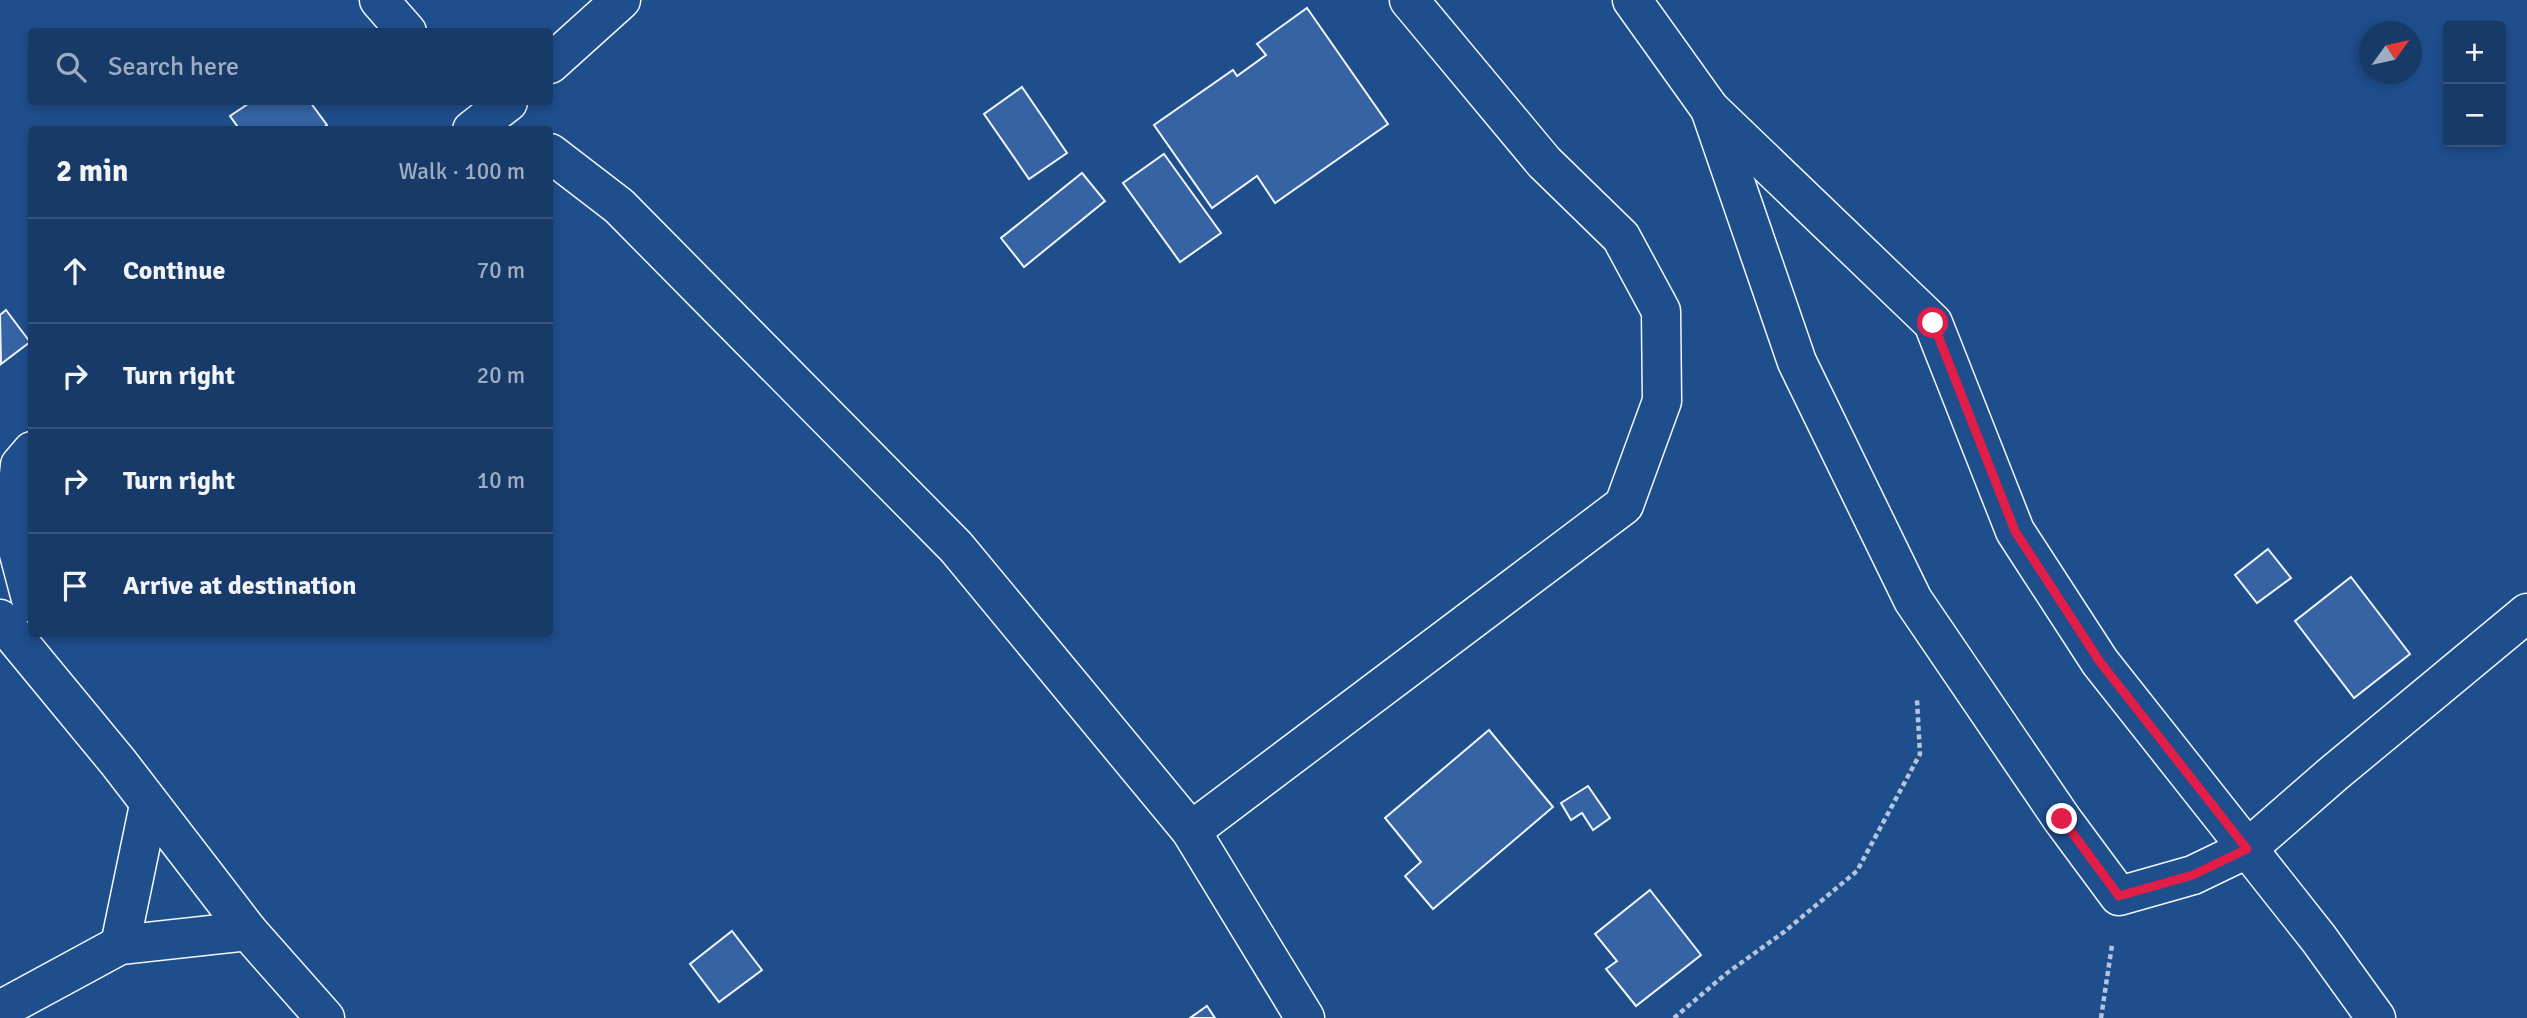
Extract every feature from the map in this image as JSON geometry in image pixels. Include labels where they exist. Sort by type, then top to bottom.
[{"type":"street","points":[[379,0],[404,28]]},
{"type":"street","points":[[553,61],[621,0]]},
{"type":"street","points":[[1191,831],[1624,505],[1661,401],[1661,311],[1621,237],[1544,162],[1409,0]]},
{"type":"street","points":[[1632,0],[1710,109],[1933,323],[2015,531],[2100,662],[2319,939],[2376,1018]]},
{"type":"street","points":[[1710,109],[1797,362],[1913,600],[2062,819],[2119,896],[2193,875],[2247,849],[2527,613]]},
{"type":"street","points":[[553,155],[619,206],[956,547],[1191,831],[1306,1018]]},
{"type":"street","points":[[28,456],[20,465],[13,531],[28,588]]},
{"type":"street","points":[[0,619],[118,762],[248,931],[325,1018]]},
{"type":"street","points":[[49,637],[118,762]]},
{"type":"street","points":[[120,945],[149,805]]},
{"type":"street","points":[[0,1010],[120,945],[248,931]]},
{"type":"path","points":[[1674,1018],[1857,871],[1920,754],[1917,690]]},
{"type":"path","points":[[2101,1018],[2119,896]]},
{"type":"building","points":[[1307,8],[1388,124],[1275,203],[1257,176],[1212,208],[1154,125],[1233,70],[1237,76],[1266,55],[1257,44]]},
{"type":"building","points":[[1022,87],[1067,153],[1029,179],[984,114]]},
{"type":"building","points":[[246,105],[312,105],[327,125],[237,126],[230,116]]},
{"type":"building","points":[[1164,154],[1221,233],[1180,262],[1123,183]]},
{"type":"building","points":[[1082,173],[1105,201],[1024,267],[1001,238]]},
{"type":"building","points":[[6,310],[28,339],[28,344],[1,364],[0,315]]},
{"type":"building","points":[[2268,549],[2291,578],[2257,603],[2235,575]]},
{"type":"building","points":[[2351,577],[2410,654],[2354,698],[2295,621]]},
{"type":"building","points":[[1489,730],[1553,807],[1433,909],[1405,876],[1421,862],[1385,818]]},
{"type":"building","points":[[1588,786],[1610,818],[1593,830],[1582,813],[1571,820],[1561,803]]},
{"type":"building","points":[[1650,890],[1701,955],[1636,1006],[1606,969],[1617,961],[1595,934]]},
{"type":"building","points":[[732,931],[762,970],[719,1002],[690,964]]},
{"type":"building","points":[[1207,1006],[1215,1018],[1190,1018]]},
{"type":"route","points":[[1933,323],[2015,531],[2100,662],[2247,849],[2193,875],[2119,896],[2062,819]]}]
